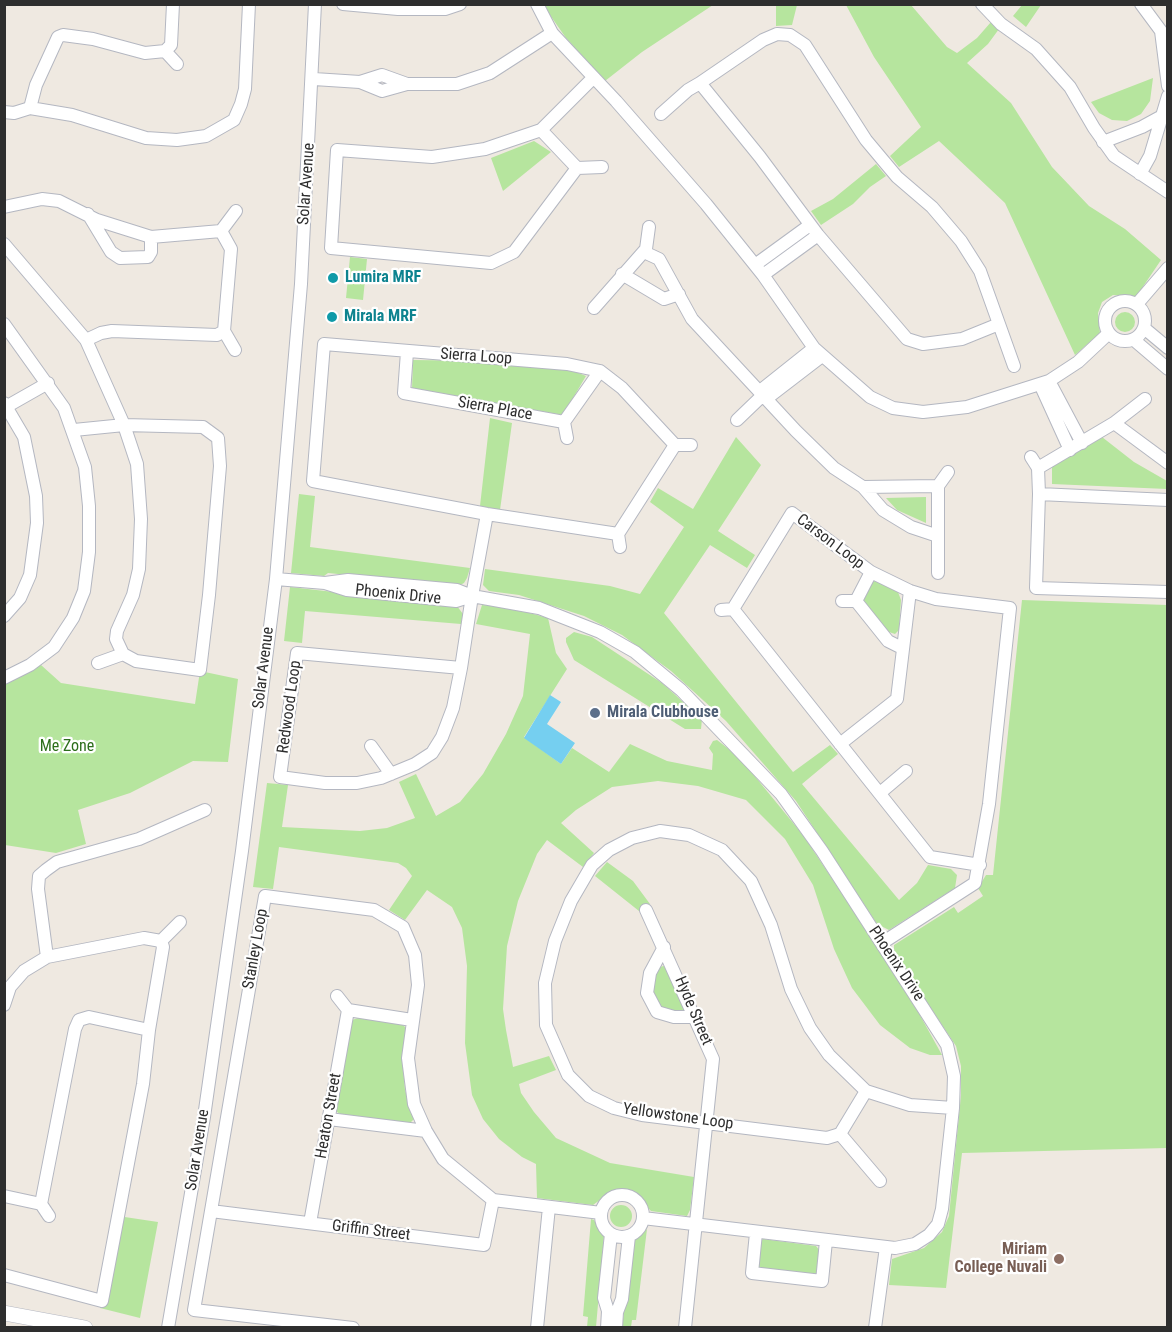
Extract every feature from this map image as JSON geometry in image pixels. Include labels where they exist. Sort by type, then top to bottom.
[{"type":"street","points":[[30,108],[36,85],[54,41],[63,35],[93,39],[145,53],[165,51],[171,45],[173,4]]},
{"type":"street","points":[[4,111],[14,113],[30,108],[98,122],[146,138],[177,140],[206,135],[234,120],[245,89],[249,4]]},
{"type":"street","name":"Solar Avenue","points":[[168,1328],[204,1117],[242,851],[276,579],[301,284],[314,79],[315,4]]},
{"type":"street","points":[[343,4],[398,9],[460,4]]},
{"type":"street","points":[[537,4],[552,33],[706,204],[759,270],[818,352],[870,397],[892,408],[923,412],[967,407],[1045,382],[1078,362],[1109,333]]},
{"type":"street","points":[[982,4],[994,18],[1036,49],[1070,87],[1114,156],[1167,192]]},
{"type":"street","points":[[1141,4],[1161,31],[1167,86]]},
{"type":"street","points":[[314,79],[360,82],[382,75],[407,84],[457,84],[490,73],[552,33]]},
{"type":"street","points":[[661,114],[688,90],[777,34],[790,35],[805,45],[866,140],[897,177],[932,207],[961,241],[980,271],[1014,366]]},
{"type":"street","points":[[165,51],[177,64]]},
{"type":"street","points":[[577,168],[513,252],[491,263],[331,248],[337,150],[432,157],[485,149],[542,130],[593,78]]},
{"type":"street","points":[[700,83],[760,157],[814,230],[907,339],[923,344],[962,339],[999,324]]},
{"type":"street","points":[[1140,174],[1150,156],[1164,115],[1167,96]]},
{"type":"street","points":[[1103,142],[1142,127],[1164,115]]},
{"type":"street","points":[[542,130],[577,168],[602,167]]},
{"type":"street","points":[[4,207],[49,199],[127,231],[151,237],[221,231],[236,211]]},
{"type":"street","points":[[88,214],[111,252],[120,258],[148,257],[151,252],[151,237]]},
{"type":"street","points":[[594,308],[644,252],[649,227]]},
{"type":"street","points":[[759,270],[814,230]]},
{"type":"street","points":[[221,231],[231,249],[224,331],[235,351]]},
{"type":"street","points":[[4,244],[86,340],[124,425],[137,464],[141,519],[140,569],[133,595],[117,631],[116,639],[123,654],[136,661],[200,670],[209,595],[219,466],[218,438],[203,428],[124,425],[74,430]]},
{"type":"street","points":[[644,252],[659,259],[692,319],[834,468],[863,487],[883,510],[911,527],[938,536]]},
{"type":"street","points":[[1137,304],[1167,268]]},
{"type":"street","points":[[622,274],[664,299],[679,294]]},
{"type":"street","points":[[1134,340],[1144,328],[1145,316],[1137,304],[1125,301],[1113,305],[1106,315],[1109,333],[1120,341],[1134,340],[1167,369]]},
{"type":"street","points":[[4,324],[48,383],[74,430],[85,467],[89,506],[89,552],[84,591],[73,618],[54,647],[30,665],[4,678]]},
{"type":"street","points":[[1144,328],[1167,348]]},
{"type":"street","points":[[86,340],[112,331],[217,335],[224,331]]},
{"type":"street","name":"Sierra Loop","points":[[618,534],[488,514],[313,481],[324,344],[567,364],[600,371],[622,388],[675,445]]},
{"type":"street","name":"Sierra Place","points":[[407,352],[404,393],[564,422]]},
{"type":"street","points":[[737,420],[763,395],[818,352]]},
{"type":"street","points":[[567,438],[564,422],[600,371]]},
{"type":"street","points":[[1045,382],[1082,442]]},
{"type":"street","points":[[1045,382],[1070,450]]},
{"type":"street","points":[[4,616],[20,598],[30,575],[37,523],[32,468],[24,438],[5,406],[48,383]]},
{"type":"street","points":[[1038,468],[1114,423],[1145,399]]},
{"type":"street","points":[[1114,423],[1167,463]]},
{"type":"street","points":[[620,547],[618,534],[675,445],[691,445]]},
{"type":"street","points":[[1031,456],[1038,468],[1039,494],[1036,588],[1167,592]]},
{"type":"street","points":[[938,573],[938,486],[948,472]]},
{"type":"street","points":[[863,487],[938,486]]},
{"type":"street","points":[[1039,494],[1167,500]]},
{"type":"street","name":"Carson Loop","points":[[734,609],[792,513],[871,572],[910,591],[936,599],[1010,608],[994,763],[980,865],[975,883],[882,943]]},
{"type":"street","name":"Redwood Loop","points":[[461,668],[297,653],[280,777],[325,783],[357,783],[391,774],[415,764],[432,753],[442,737],[453,708],[461,668],[472,596],[488,514]]},
{"type":"street","points":[[856,601],[871,572]]},
{"type":"street","name":"Phoenix Drive","points":[[276,579],[325,584],[347,590],[456,601],[472,596],[539,608],[600,632],[635,652],[681,690],[781,794],[822,850],[947,1045],[954,1076],[954,1108],[942,1209],[938,1224],[915,1244],[904,1248],[886,1247],[643,1218]]},
{"type":"street","points":[[840,744],[897,699],[910,591]]},
{"type":"street","points":[[842,601],[856,601]]},
{"type":"street","points":[[856,601],[888,641],[902,648]]},
{"type":"street","points":[[720,610],[734,609],[930,856],[980,865]]},
{"type":"street","points":[[98,663],[123,654]]},
{"type":"street","points":[[371,747],[391,774]]},
{"type":"street","points":[[880,793],[906,771]]},
{"type":"street","points":[[47,957],[38,890],[39,876],[57,862],[139,839],[206,810]]},
{"type":"street","name":"Yellowstone Loop","points":[[840,1134],[826,1138],[642,1114],[614,1108],[589,1096],[568,1075],[546,1025],[545,983],[555,941],[571,901],[592,865],[609,850],[632,838],[660,831],[689,835],[722,850],[751,881],[771,925],[791,989],[810,1028],[829,1055],[866,1090],[910,1105],[954,1108]]},
{"type":"street","name":"Stanley Loop","points":[[353,1328],[194,1310],[265,896],[374,910],[403,927],[415,955],[418,985],[408,1058],[414,1104],[426,1131],[443,1159],[493,1200]]},
{"type":"street","name":"Hyde Street","points":[[646,910],[697,1017],[713,1059],[684,1328]]},
{"type":"street","points":[[161,941],[180,922]]},
{"type":"street","points":[[4,1005],[10,987],[24,971],[47,957],[144,938],[161,941]]},
{"type":"street","points":[[4,1275],[102,1301],[143,1084],[149,1030],[164,947],[161,941]]},
{"type":"street","points":[[664,947],[650,973],[647,993],[657,1012],[674,1017],[697,1017]]},
{"type":"street","points":[[337,996],[348,1010],[412,1020]]},
{"type":"street","name":"Heaton Street","points":[[310,1223],[348,1010]]},
{"type":"street","points":[[41,1204],[75,1029],[79,1020],[89,1017],[149,1030]]},
{"type":"street","points":[[866,1090],[840,1134],[880,1181]]},
{"type":"street","points":[[329,1119],[426,1131]]},
{"type":"street","points":[[621,1195],[628,1196],[639,1204],[643,1218],[638,1230],[628,1236],[611,1234],[602,1223],[601,1213],[608,1200],[621,1195]]},
{"type":"street","points":[[4,1196],[41,1204],[49,1216]]},
{"type":"street","points":[[493,1200],[601,1213]]},
{"type":"street","name":"Griffin Street","points":[[211,1211],[484,1245],[493,1200]]},
{"type":"street","points":[[537,1328],[549,1207]]},
{"type":"street","points":[[756,1233],[752,1273],[822,1281],[826,1241]]},
{"type":"street","points":[[607,1328],[608,1311],[604,1298],[611,1234]]},
{"type":"street","points":[[616,1328],[617,1312],[622,1299],[628,1236]]},
{"type":"street","points":[[875,1328],[886,1247]]},
{"type":"street","points":[[4,1313],[85,1328]]},
{"type":"green space","points":[[543,5],[713,5],[642,52],[605,81],[566,38]]},
{"type":"green space","points":[[776,5],[797,5],[792,25],[776,26]]},
{"type":"green space","points":[[846,5],[911,5],[947,47],[957,53],[977,38],[991,22],[999,29],[988,44],[967,63],[1011,103],[1052,167],[1089,206],[1125,229],[1161,260],[1136,297],[1113,295],[1102,302],[1098,313],[1100,333],[1075,355],[1005,203],[939,141],[899,167],[890,156],[921,127],[874,57]]},
{"type":"green space","points":[[1022,5],[1041,5],[1026,27],[1013,16]]},
{"type":"green space","points":[[1153,78],[1150,101],[1141,114],[1127,121],[1112,120],[1099,113],[1091,102]]},
{"type":"green space","points":[[534,141],[551,152],[503,191],[491,158]]},
{"type":"green space","points":[[876,164],[886,176],[870,187],[853,204],[821,225],[811,211],[833,199]]},
{"type":"green space","points":[[350,257],[367,259],[363,300],[346,298]]},
{"type":"green space","points":[[1125,312],[1132,315],[1135,322],[1132,329],[1125,332],[1118,329],[1115,322],[1118,315]]},
{"type":"green space","points":[[413,360],[488,361],[566,368],[586,376],[563,415],[412,389]]},
{"type":"green space","points":[[490,418],[512,423],[500,510],[480,506]]},
{"type":"green space","points":[[736,437],[761,465],[718,531],[755,555],[747,568],[710,545],[664,613],[793,772],[830,745],[838,754],[802,784],[899,900],[917,883],[928,865],[951,869],[957,875],[955,888],[889,930],[877,924],[796,801],[726,721],[671,671],[622,635],[584,616],[519,595],[489,591],[483,585],[485,569],[610,586],[640,594],[684,527],[650,502],[658,488],[693,509]]},
{"type":"green space","points":[[1102,437],[1134,462],[1167,481],[1167,489],[1052,484],[1052,466]]},
{"type":"green space","points":[[299,494],[315,496],[310,547],[470,568],[467,578],[458,586],[328,573],[324,576],[291,573]]},
{"type":"green space","points":[[926,497],[926,523],[897,510],[886,498]]},
{"type":"green space","points":[[875,581],[898,592],[901,600],[899,630],[895,634],[889,632],[863,604],[863,598],[872,582]]},
{"type":"green space","points":[[290,587],[457,606],[463,614],[461,624],[305,611],[302,643],[284,641]]},
{"type":"green space","points":[[1022,600],[1167,605],[1167,1148],[962,1153],[946,1288],[889,1285],[892,1259],[924,1248],[942,1232],[949,1216],[961,1095],[961,1066],[956,1046],[894,953],[894,945],[954,907],[958,913],[983,896],[978,888],[986,875],[993,875]]},
{"type":"green space","points":[[482,605],[508,607],[548,618],[556,653],[567,669],[524,737],[561,764],[572,748],[609,772],[630,744],[667,761],[712,770],[713,754],[709,748],[713,741],[717,740],[739,757],[803,835],[906,990],[942,1055],[930,1055],[910,1048],[880,1025],[852,988],[834,949],[813,885],[785,839],[746,800],[698,786],[658,781],[612,787],[576,810],[561,823],[594,853],[583,867],[547,840],[537,854],[518,901],[507,946],[503,1009],[506,1030],[513,1067],[549,1056],[556,1070],[519,1084],[521,1093],[534,1112],[556,1138],[610,1163],[694,1177],[690,1210],[687,1216],[651,1211],[632,1191],[622,1189],[612,1191],[593,1205],[537,1198],[536,1164],[522,1157],[499,1139],[483,1119],[472,1095],[465,1043],[467,966],[462,928],[452,907],[427,890],[405,920],[389,910],[412,876],[406,868],[398,863],[279,847],[273,889],[253,887],[267,783],[288,785],[282,827],[360,831],[387,828],[415,818],[399,782],[416,774],[436,816],[460,802],[483,774],[506,734],[523,696],[530,634],[476,624]]},
{"type":"green space","points":[[574,632],[592,637],[662,683],[702,719],[701,729],[685,729],[574,660],[566,638]]},
{"type":"green space","name":"Me Zone","points":[[41,665],[61,683],[195,704],[200,671],[238,679],[228,762],[193,761],[130,793],[78,810],[86,844],[56,853],[5,845],[4,685]]},
{"type":"green space","points":[[607,862],[633,881],[650,904],[639,911],[595,876]]},
{"type":"green space","points":[[664,966],[686,1009],[680,1013],[660,1009],[653,999],[654,977],[659,967]]},
{"type":"green space","points":[[358,1018],[402,1024],[406,1028],[403,1066],[405,1090],[414,1119],[409,1124],[341,1115],[336,1111],[352,1020]]},
{"type":"green space","points":[[621,1205],[629,1208],[632,1216],[629,1224],[621,1227],[613,1224],[610,1216],[613,1208]]},
{"type":"green space","points":[[118,1216],[158,1222],[140,1318],[100,1308]]},
{"type":"green space","points":[[591,1219],[604,1236],[596,1327],[587,1327],[588,1317],[583,1316]]},
{"type":"green space","points":[[647,1229],[636,1320],[632,1320],[631,1327],[622,1328],[633,1239]]},
{"type":"green space","points":[[763,1239],[816,1246],[820,1251],[818,1274],[815,1277],[760,1270],[756,1267],[759,1243]]},
{"type":"water","points":[[550,695],[561,702],[547,724],[575,743],[561,764],[524,738]]},
{"type":"place","name":"Lumira MRF","points":[[333,278]]},
{"type":"place","name":"Mirala MRF","points":[[332,317]]},
{"type":"place","name":"Mirala Clubhouse","points":[[595,713]]},
{"type":"place","name":"Miriam College Nuvali","points":[[1059,1259]]}]
